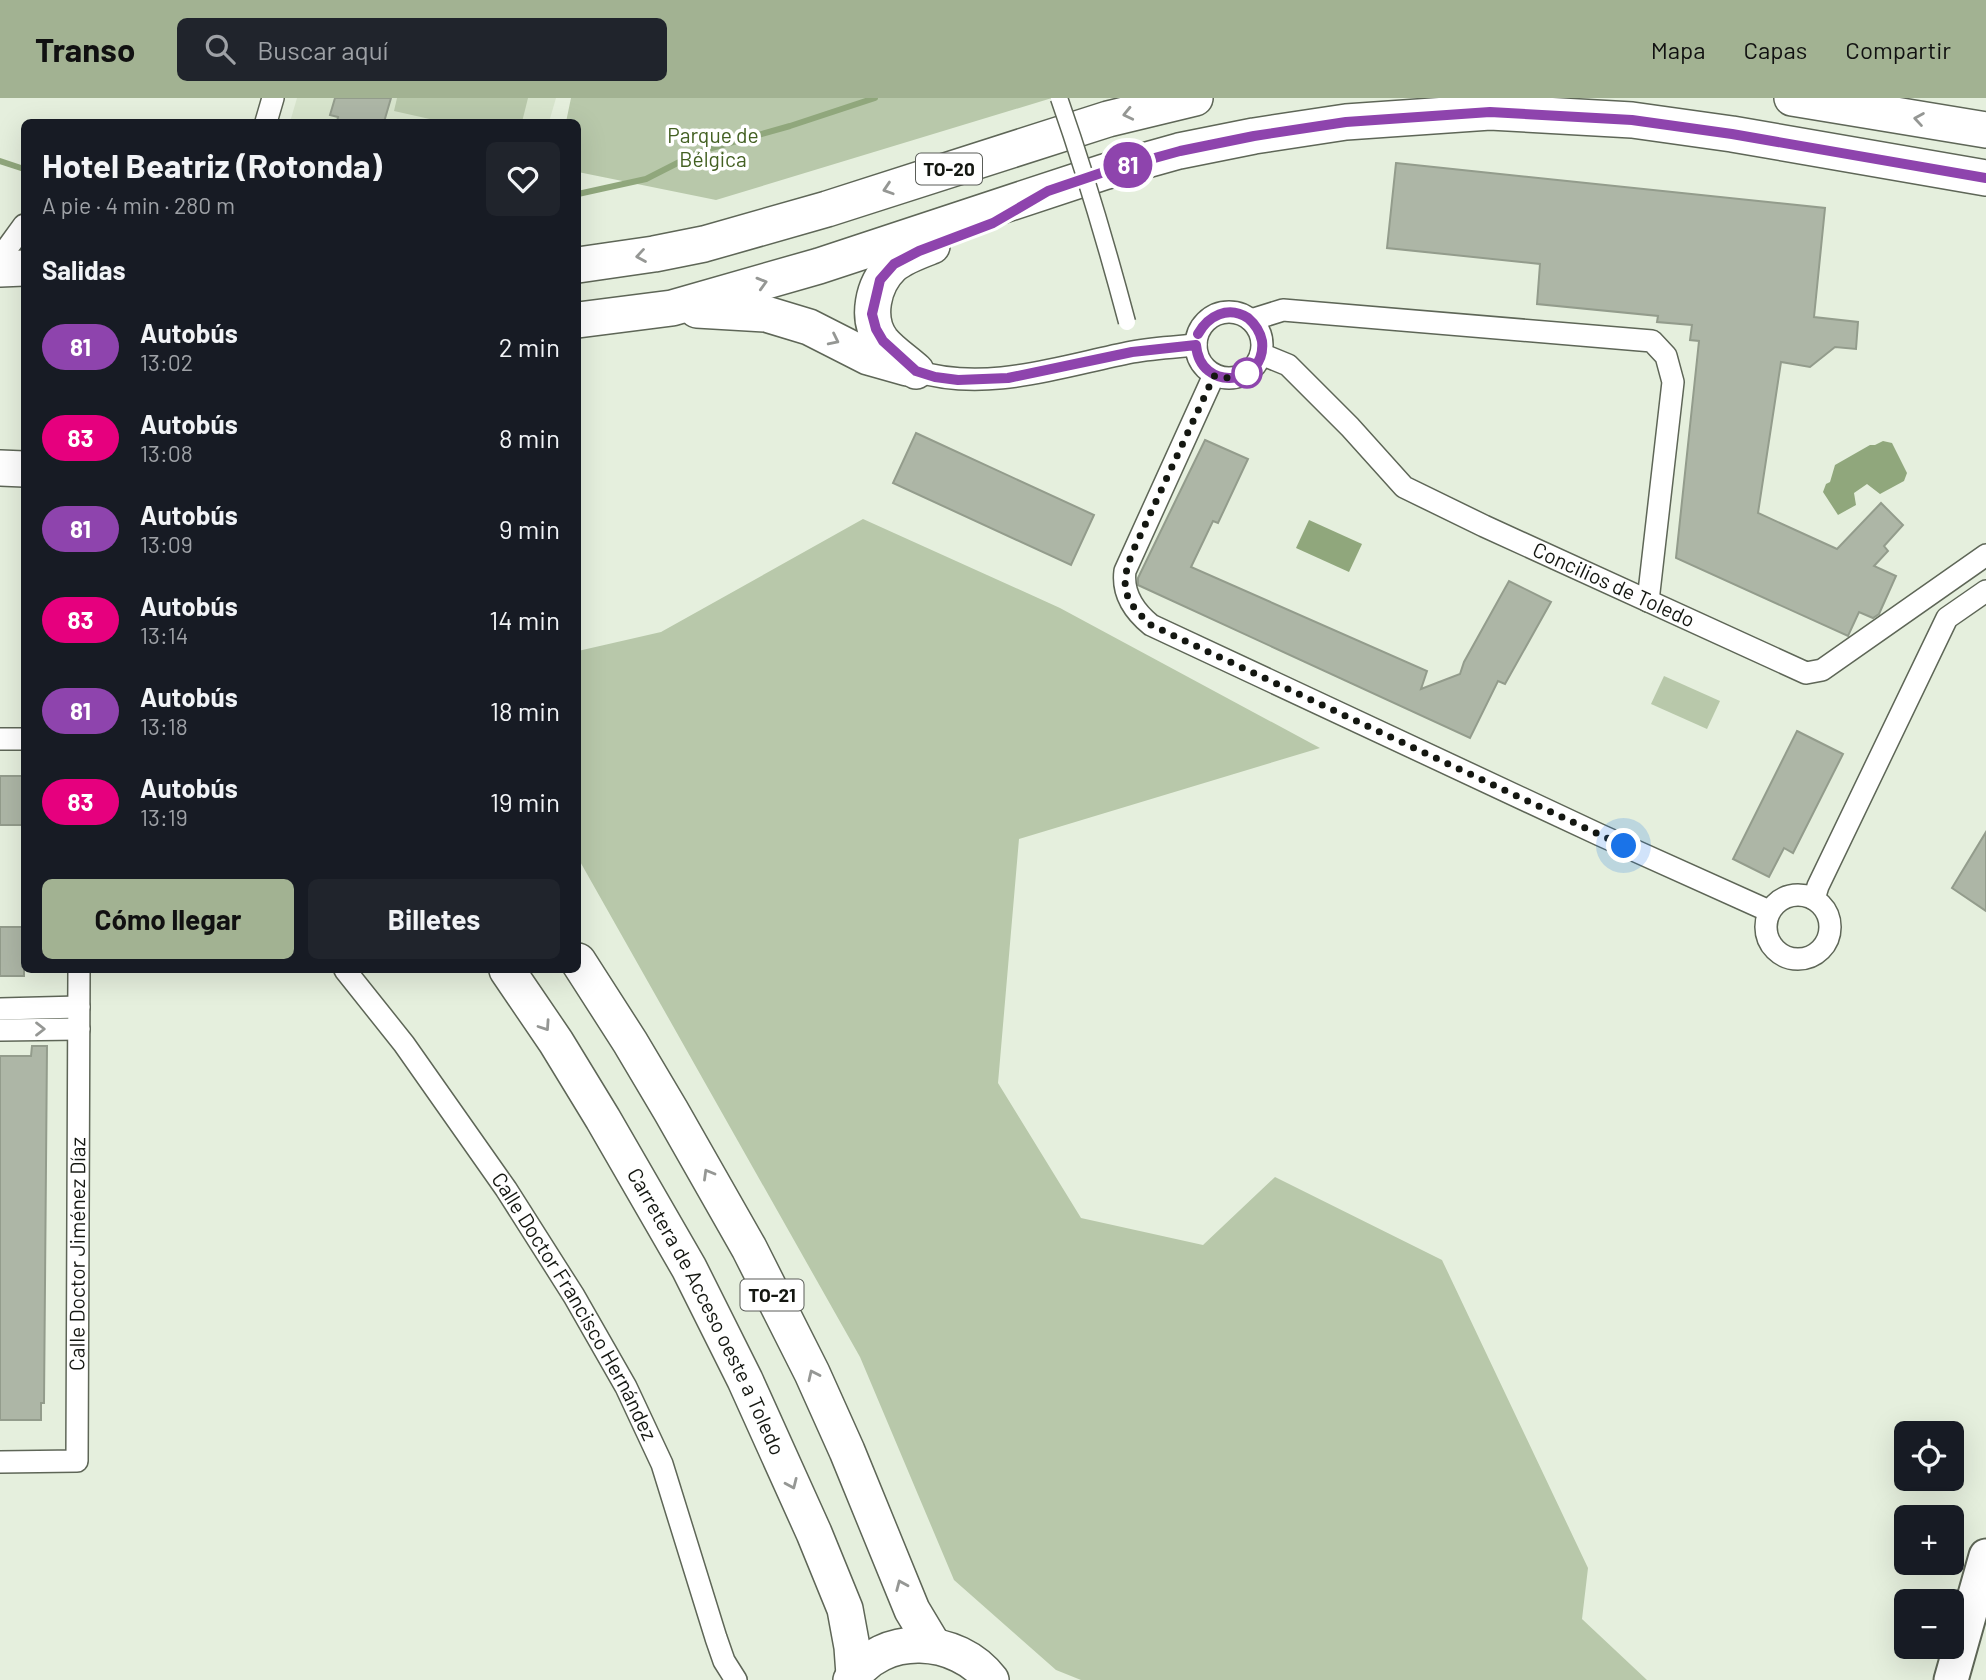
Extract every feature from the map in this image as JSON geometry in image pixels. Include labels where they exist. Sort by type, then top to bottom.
[{"type":"highway","name":"TO-20","points":[[581,265],[643,256],[704,243],[827,208],[1108,119],[1195,98]]},
{"type":"highway","points":[[1792,98],[1986,130]]},
{"type":"highway","name":"TO-20","points":[[581,320],[672,308],[819,266],[1104,172],[1180,151],[1346,122],[1490,112],[1632,120],[1732,134],[1986,178]]},
{"type":"highway","points":[[916,371],[883,341],[876,329],[872,314],[880,280],[894,264],[919,251],[993,223],[1048,191]]},
{"type":"highway","points":[[0,269],[21,268]]},
{"type":"highway","points":[[672,308],[766,314],[809,327],[868,357],[916,371]]},
{"type":"highway","points":[[0,468],[21,469]]},
{"type":"highway","name":"TO-21","points":[[581,966],[671,1111],[749,1248],[812,1373],[912,1610],[933,1645]]},
{"type":"highway","name":"Carretera de Acceso oeste a Toledo","points":[[509,973],[556,1042],[609,1130],[689,1268],[745,1380],[845,1609],[852,1647],[852,1677]]},
{"type":"highway","name":"Carretera de Acceso oeste a Toledo","points":[[852,1677],[882,1653],[916,1644],[933,1645],[960,1653],[983,1670],[990,1680]]},
{"type":"main road","points":[[1951,1680],[1986,1556]]},
{"type":"street","points":[[267,119],[273,98]]},
{"type":"street","points":[[1059,98],[1090,190],[1127,322]]},
{"type":"street","points":[[0,258],[21,230]]},
{"type":"street","points":[[1251,320],[1283,310],[1652,341],[1666,356],[1673,382],[1648,601]]},
{"type":"street","points":[[1220,313],[1242,314],[1251,320],[1261,336],[1261,354],[1257,364],[1238,377],[1226,379],[1214,376],[1201,363],[1197,354],[1198,334],[1203,325],[1220,313]]},
{"type":"street","points":[[916,371],[958,380],[1008,378],[1132,352],[1196,345]]},
{"type":"street","name":"Concilios de Toledo","points":[[1261,354],[1288,365],[1350,427],[1404,487],[1806,673],[1822,670],[1986,555]]},
{"type":"street","points":[[1214,376],[1125,571],[1125,591],[1139,614],[1151,625],[1258,676],[1769,911]]},
{"type":"street","points":[[1814,899],[1947,618],[1986,591]]},
{"type":"street","points":[[0,739],[21,740]]},
{"type":"street","points":[[1804,895],[1814,899],[1828,913],[1830,933],[1826,943],[1820,951],[1802,959],[1782,956],[1774,949],[1766,931],[1769,911],[1784,897],[1804,895]]},
{"type":"street","name":"Calle Doctor Jiménez Díaz","points":[[0,1462],[77,1461],[79,973]]},
{"type":"street","name":"Calle Doctor Francisco Hernández","points":[[347,973],[404,1044],[506,1189],[574,1296],[626,1387],[662,1464],[716,1638],[724,1661],[736,1680]]},
{"type":"street","points":[[0,1009],[79,1007]]},
{"type":"street","points":[[0,1030],[79,1029]]},
{"type":"shaded area","points":[[297,98],[556,98],[550,119],[291,119]]},
{"type":"shaded area","points":[[1883,441],[1892,443],[1907,473],[1904,481],[1880,494],[1867,484],[1854,493],[1856,505],[1838,515],[1823,492],[1826,484],[1830,482],[1835,465],[1870,445]]},
{"type":"shaded area","points":[[1309,520],[1362,544],[1349,572],[1296,548]]},
{"type":"green space","points":[[397,98],[528,98],[523,119],[430,119],[394,111]]},
{"type":"green space","name":"Parque de Bélgica","points":[[571,98],[1052,98],[716,200],[581,173],[581,119],[567,119]]},
{"type":"green space","points":[[863,519],[1060,608],[1320,748],[1019,839],[998,1083],[1081,1218],[1203,1245],[1275,1177],[1442,1260],[1588,1568],[1582,1619],[1647,1680],[1081,1680],[1056,1670],[954,1580],[860,1357],[581,863],[581,650],[661,632]]},
{"type":"green space","points":[[1664,676],[1720,701],[1707,729],[1651,704]]},
{"type":"building","points":[[335,98],[391,98],[385,119],[338,119],[330,115]]},
{"type":"building","points":[[1396,163],[1825,208],[1814,317],[1858,322],[1856,349],[1835,347],[1810,367],[1781,362],[1758,513],[1837,549],[1881,503],[1903,525],[1884,546],[1888,551],[1874,566],[1896,576],[1879,614],[1873,618],[1859,612],[1848,636],[1676,558],[1699,341],[1690,340],[1692,325],[1657,322],[1658,316],[1537,304],[1540,264],[1387,248]]},
{"type":"building","points":[[916,433],[1094,515],[1071,565],[893,483]]},
{"type":"building","points":[[1205,440],[1248,459],[1218,523],[1213,521],[1191,567],[1427,671],[1421,689],[1460,674],[1509,581],[1551,602],[1505,684],[1498,681],[1470,738],[1138,585],[1138,578]]},
{"type":"building","points":[[1797,731],[1843,754],[1793,853],[1784,848],[1769,877],[1733,859]]},
{"type":"building","points":[[0,776],[21,776],[21,825],[0,825]]},
{"type":"building","points":[[1986,832],[1986,911],[1952,888]]},
{"type":"building","points":[[0,927],[21,927],[21,973],[24,973],[24,976],[0,976]]},
{"type":"building","points":[[32,1046],[47,1046],[44,1403],[41,1403],[41,1420],[0,1420],[0,1056],[31,1056]]},
{"type":"waterway","points":[[581,193],[646,179],[701,151],[875,98]]},
{"type":"waterway","points":[[0,161],[21,168]]},
{"type":"bus line","name":"81","points":[[1198,334],[1203,325],[1220,313],[1242,314],[1251,320],[1261,336],[1261,354],[1257,364],[1238,377],[1226,379],[1214,376],[1201,363],[1196,345],[1132,352],[1008,378],[958,380],[916,371],[883,341],[872,314],[880,280],[894,264],[919,251],[993,223],[1048,191],[1180,151],[1346,122],[1490,112],[1632,120],[1732,134],[1986,178]]},
{"type":"route","points":[[1247,373],[1249,372],[1226,379],[1214,376],[1133,551],[1124,581],[1125,591],[1139,614],[1151,625],[1624,846]]}]
